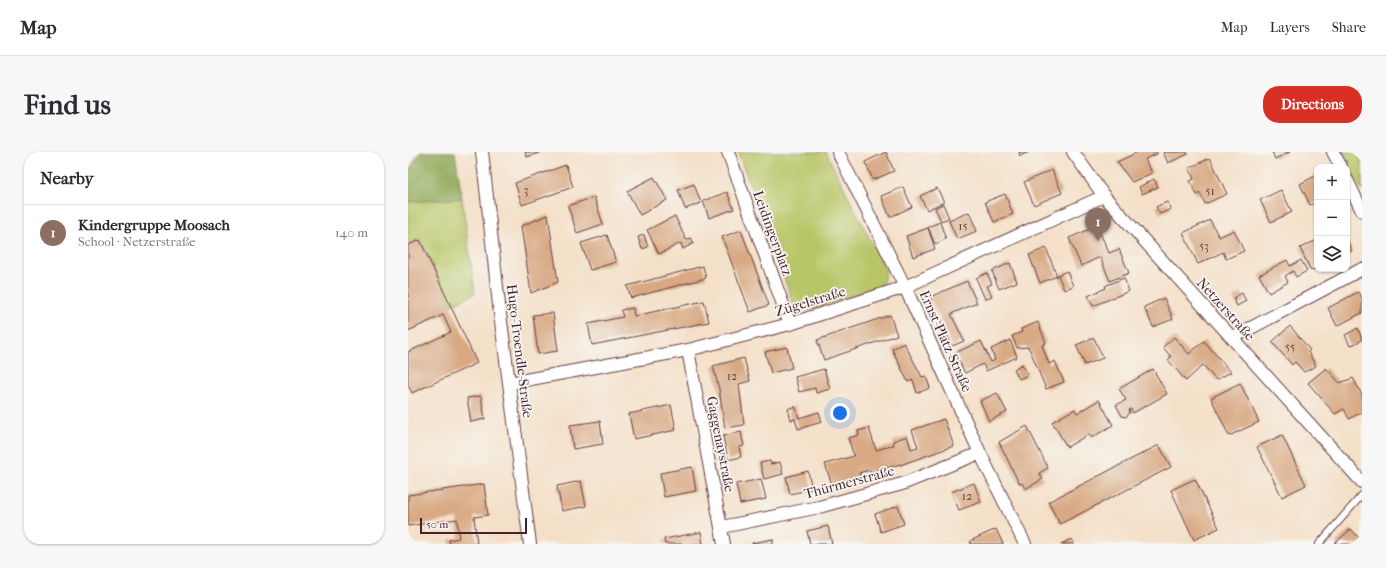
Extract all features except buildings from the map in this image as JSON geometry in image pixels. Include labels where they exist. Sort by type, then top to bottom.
[{"type":"street","name":"Leidingerplatz","points":[[728,152],[790,324]]},
{"type":"street","name":"Ernst-Platz-Straße","points":[[838,152],[905,286],[980,453],[1025,544]]},
{"type":"street","name":"Netzerstraße","points":[[1073,152],[1104,196],[1362,482]]},
{"type":"street","points":[[1334,152],[1340,164]]},
{"type":"street","name":"Hugo-Troendle-Straße","points":[[481,155],[530,544]]},
{"type":"street","points":[[1350,186],[1362,211]]},
{"type":"street","name":"Zügelstraße","points":[[509,383],[688,350],[790,324],[905,286],[1104,196]]},
{"type":"street","points":[[1232,338],[1362,268]]},
{"type":"street","name":"Gaggenaystraße","points":[[688,350],[724,544]]},
{"type":"street","name":"Thürmerstraße","points":[[722,527],[819,508],[902,484],[980,453]]},
{"type":"lane","points":[[1320,544],[1362,495]]},
{"type":"green space","points":[[421,152],[455,152],[462,198],[408,202],[408,172]]},
{"type":"green space","points":[[738,152],[826,152],[886,271],[882,285],[810,310],[795,308]]},
{"type":"green space","points":[[1343,152],[1362,152],[1362,191],[1350,164]]},
{"type":"green space","points":[[462,198],[475,293],[451,305],[420,239],[408,244],[408,202]]},
{"type":"place","name":"Kindergruppe Moosach","points":[[1098,241]]}]
